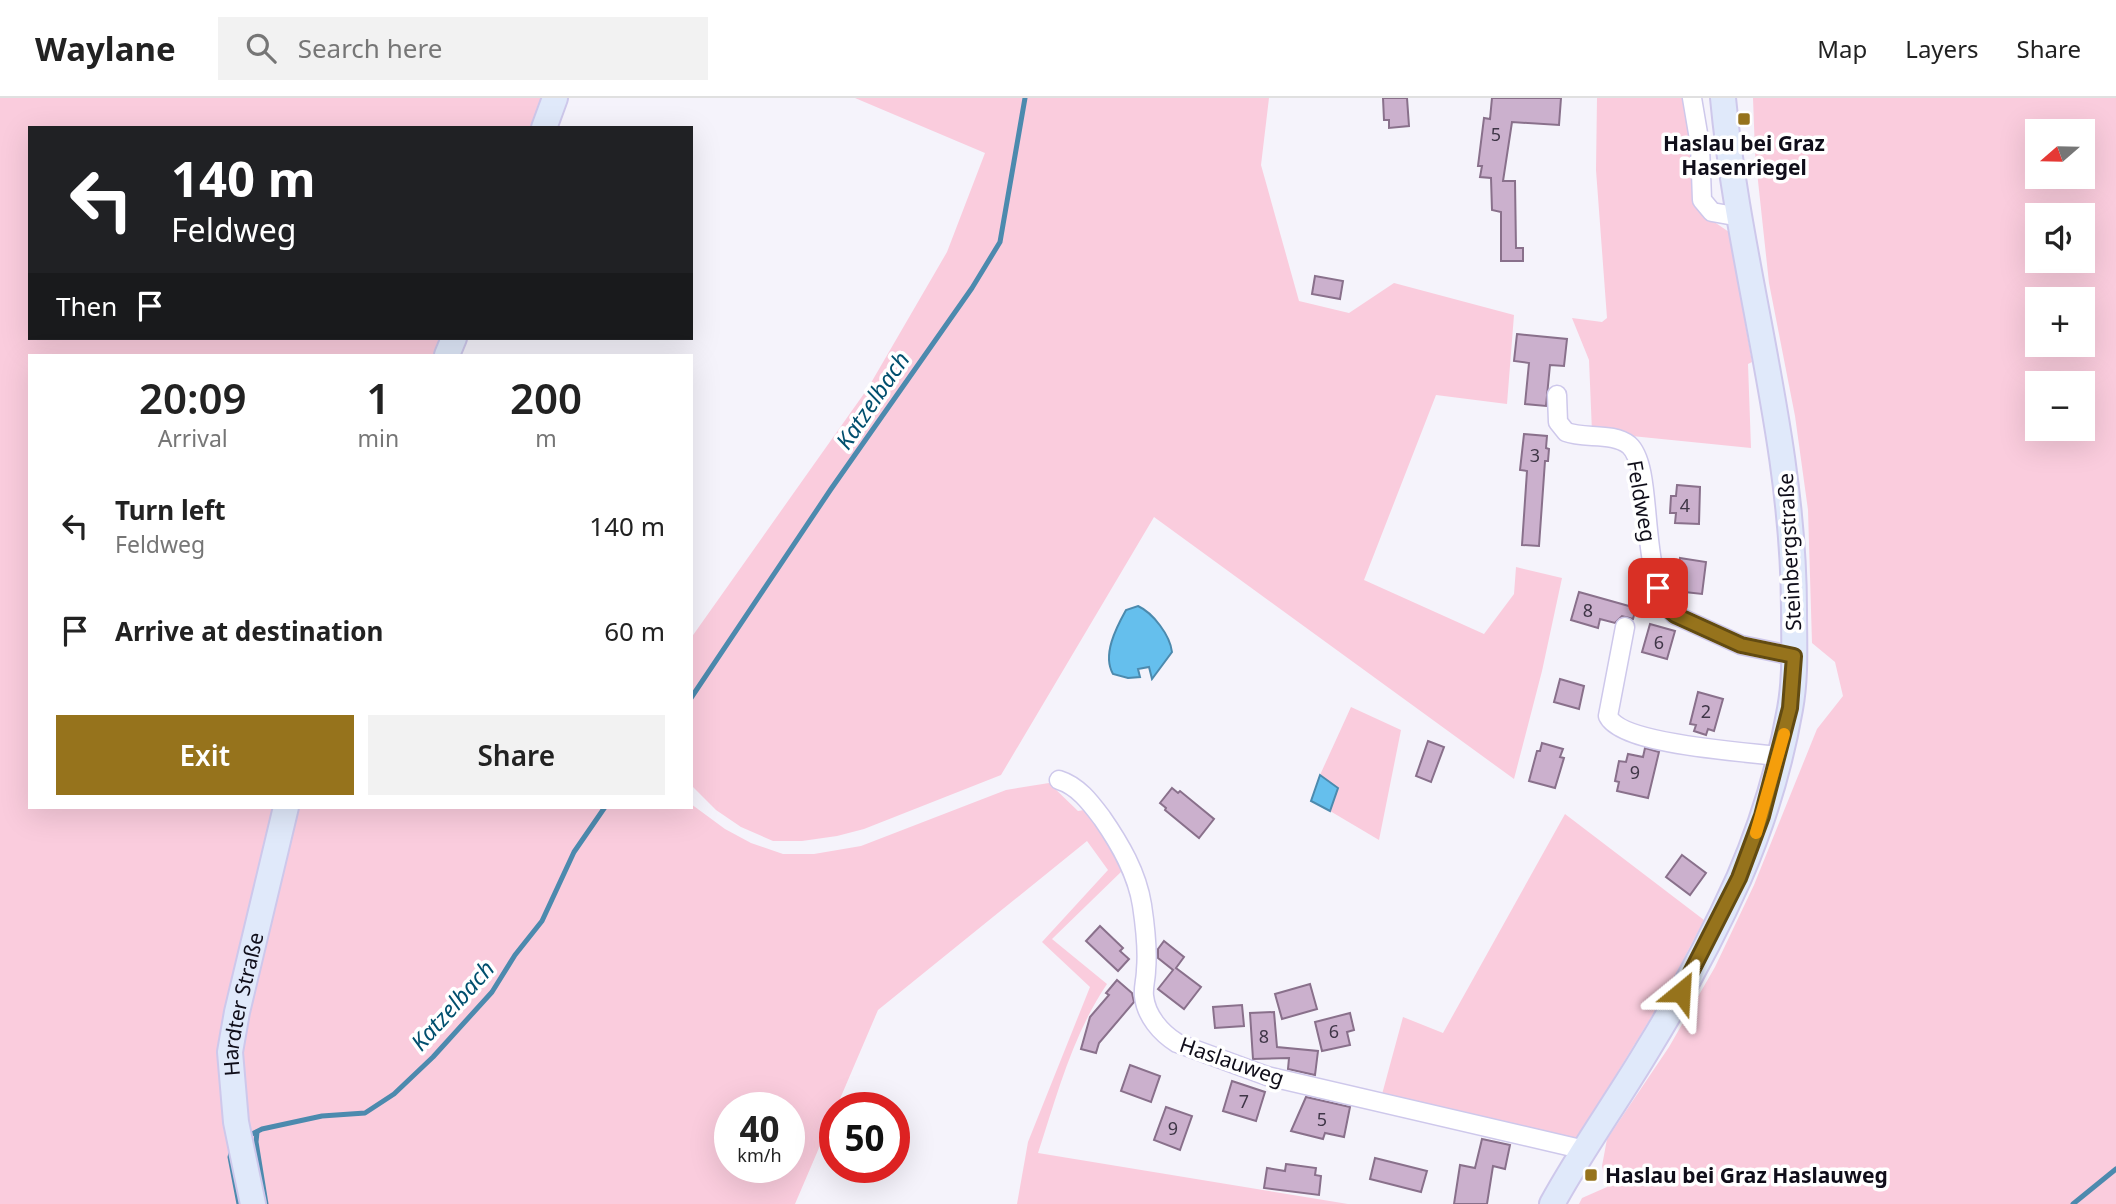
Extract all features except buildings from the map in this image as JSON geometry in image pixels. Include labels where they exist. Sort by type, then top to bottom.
[{"type":"main road","points":[[545,126],[555,98]]},
{"type":"main road","name":"Steinbergstraße","points":[[1552,1204],[1681,992],[1739,878],[1762,816],[1790,708],[1794,656],[1791,517],[1781,444],[1740,216],[1723,98]]},
{"type":"main road","name":"Hardter Straße","points":[[253,1204],[236,1122],[230,1052],[286,809]]},
{"type":"street","points":[[1692,98],[1700,145],[1702,200],[1712,212],[1740,216]]},
{"type":"street","name":"Feldweg","points":[[1557,395],[1558,422],[1566,432],[1624,442],[1635,455],[1642,477],[1646,524],[1658,588],[1667,608],[1675,615],[1741,645],[1794,656]]},
{"type":"street","points":[[1625,627],[1608,716],[1616,727],[1686,746],[1779,756]]},
{"type":"street","name":"Haslauweg","points":[[1059,780],[1074,787],[1088,801],[1117,841],[1134,873],[1142,905],[1146,969],[1144,998],[1149,1013],[1167,1037],[1177,1044],[1267,1076],[1585,1150]]},
{"type":"shaded area","points":[[0,98],[544,98],[533,126],[28,126],[28,340],[445,340],[440,354],[28,354],[28,809],[280,809],[227,1025],[249,1204],[0,1204]]},
{"type":"shaded area","points":[[855,98],[1269,98],[1261,165],[1299,301],[1349,313],[1394,283],[1514,315],[1507,404],[1436,395],[1364,580],[1484,634],[1514,594],[1516,567],[1562,578],[1542,671],[1514,779],[1154,517],[1001,775],[864,829],[802,841],[773,841],[741,827],[716,810],[693,787],[693,635],[868,388],[947,252],[985,153]]},
{"type":"shaded area","points":[[1597,98],[1687,98],[1704,215],[1729,232],[1752,362],[1748,364],[1751,448],[1592,432],[1589,360],[1572,318],[1602,322],[1607,318],[1596,170]]},
{"type":"shaded area","points":[[1753,98],[2116,98],[2116,1204],[1579,1204],[1582,1198],[1607,1187],[1602,1166],[1607,1139],[1669,1047],[1715,967],[1754,885],[1817,729],[1843,696],[1835,662],[1812,643],[1808,510],[1795,416],[1769,283],[1755,153]]},
{"type":"shaded area","points":[[1351,707],[1401,730],[1379,840],[1330,811],[1337,788],[1320,775]]},
{"type":"shaded area","points":[[1049,783],[1078,811],[1090,809],[1124,869],[1052,939],[1107,984],[1075,1044],[1038,1153],[1348,1204],[1017,1204],[1028,1142],[1090,987],[1042,942],[1108,870],[1087,841],[878,1010],[843,1092],[819,1092],[819,1148],[805,1181],[805,1092],[714,1092],[714,1183],[804,1183],[795,1204],[259,1204],[238,1047],[295,809],[693,809],[693,805],[725,829],[751,843],[783,854],[814,854],[861,846],[1006,790]]},
{"type":"shaded area","points":[[1565,814],[1704,920],[1666,993],[1576,1140],[1381,1098],[1403,1017],[1443,1033]]},
{"type":"water","points":[[1138,606],[1160,625],[1171,645],[1172,652],[1152,679],[1149,667],[1138,669],[1140,677],[1128,678],[1113,674],[1110,667],[1110,650],[1118,625],[1126,610]]},
{"type":"water","points":[[1320,775],[1338,788],[1330,811],[1311,801]]},
{"type":"waterway","name":"Katzelbach","points":[[693,695],[831,489],[972,288],[1000,242],[1025,98]]},
{"type":"waterway","name":"Katzelbach","points":[[252,1134],[262,1129],[322,1116],[365,1113],[394,1094],[433,1057],[492,992],[515,955],[542,921],[574,852],[604,809]]},
{"type":"waterway","points":[[257,1132],[256,1142],[266,1204]]},
{"type":"waterway","name":"Katzelbach","points":[[232,1149],[230,1157],[239,1204]]},
{"type":"waterway","points":[[2073,1204],[2116,1169]]},
{"type":"slow traffic","points":[[1756,833],[1784,734]]},
{"type":"place","name":"Haslau bei Graz Hasenriegel","points":[[1744,119]]},
{"type":"place","name":"Haslau bei Graz Haslauweg","points":[[1591,1175]]},
{"type":"route","points":[[1658,588],[1667,608],[1675,615],[1741,645],[1794,656],[1790,708],[1762,816],[1739,878],[1681,992]]}]
